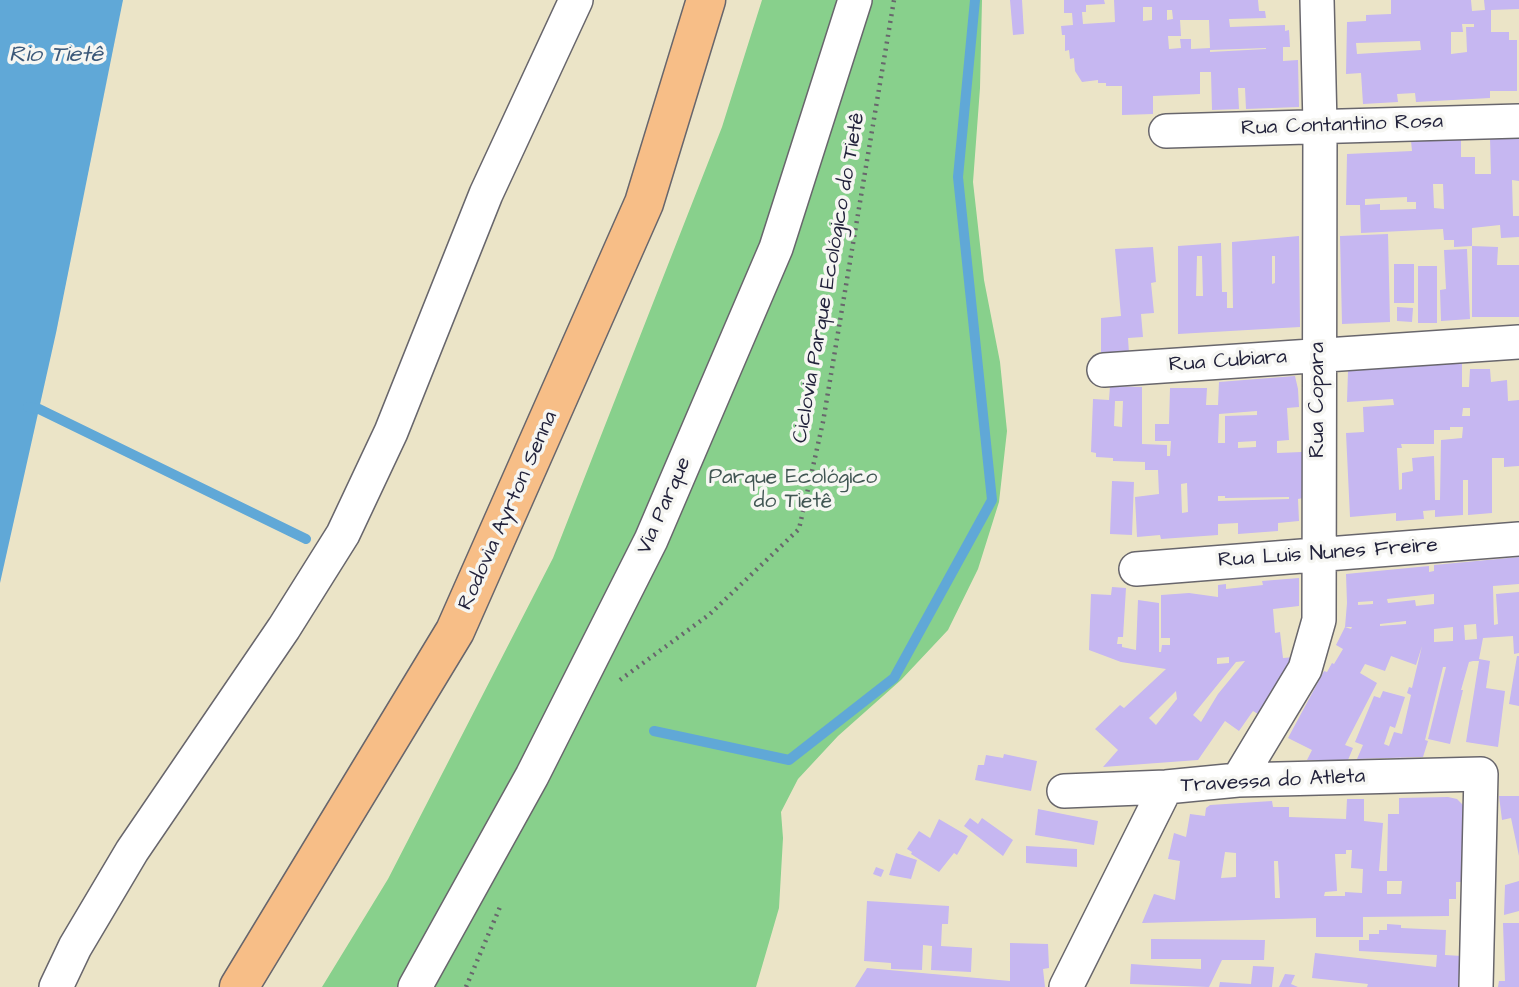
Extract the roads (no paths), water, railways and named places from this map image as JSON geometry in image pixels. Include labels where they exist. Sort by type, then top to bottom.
[{"type":"highway","name":"Rodovia Ayrton Senna","points":[[239,987],[455,631],[644,203],[706,0]]},
{"type":"street","points":[[56,987],[75,947],[132,851],[284,628],[343,534],[391,432],[486,194],[576,0]]},
{"type":"street","name":"Via Parque","points":[[415,987],[531,776],[652,540],[776,248],[855,0]]},
{"type":"street","name":"Rua Copara","points":[[1238,780],[1305,669],[1319,620],[1320,125],[1317,0]]},
{"type":"street","name":"Rua Contantino Rosa","points":[[1166,131],[1519,121]]},
{"type":"street","name":"Rua Cubiara","points":[[1104,370],[1519,342]]},
{"type":"street","name":"Rua Luis Nunes Freire","points":[[1136,569],[1519,540]]},
{"type":"street","name":"Travessa do Atleta","points":[[1064,791],[1166,787],[1238,780],[1481,774],[1476,987]]},
{"type":"street","points":[[1066,987],[1166,787]]},
{"type":"water","name":"Rio Tietê","points":[[0,0],[123,0],[56,333],[0,583]]},
{"type":"waterway","points":[[654,731],[789,760],[894,678],[992,500],[958,177],[975,0]]},
{"type":"waterway","points":[[28,407],[39,409],[306,539]]},
{"type":"park label","name":"Parque Ecológico do Tietê","points":[[793,491]]}]
